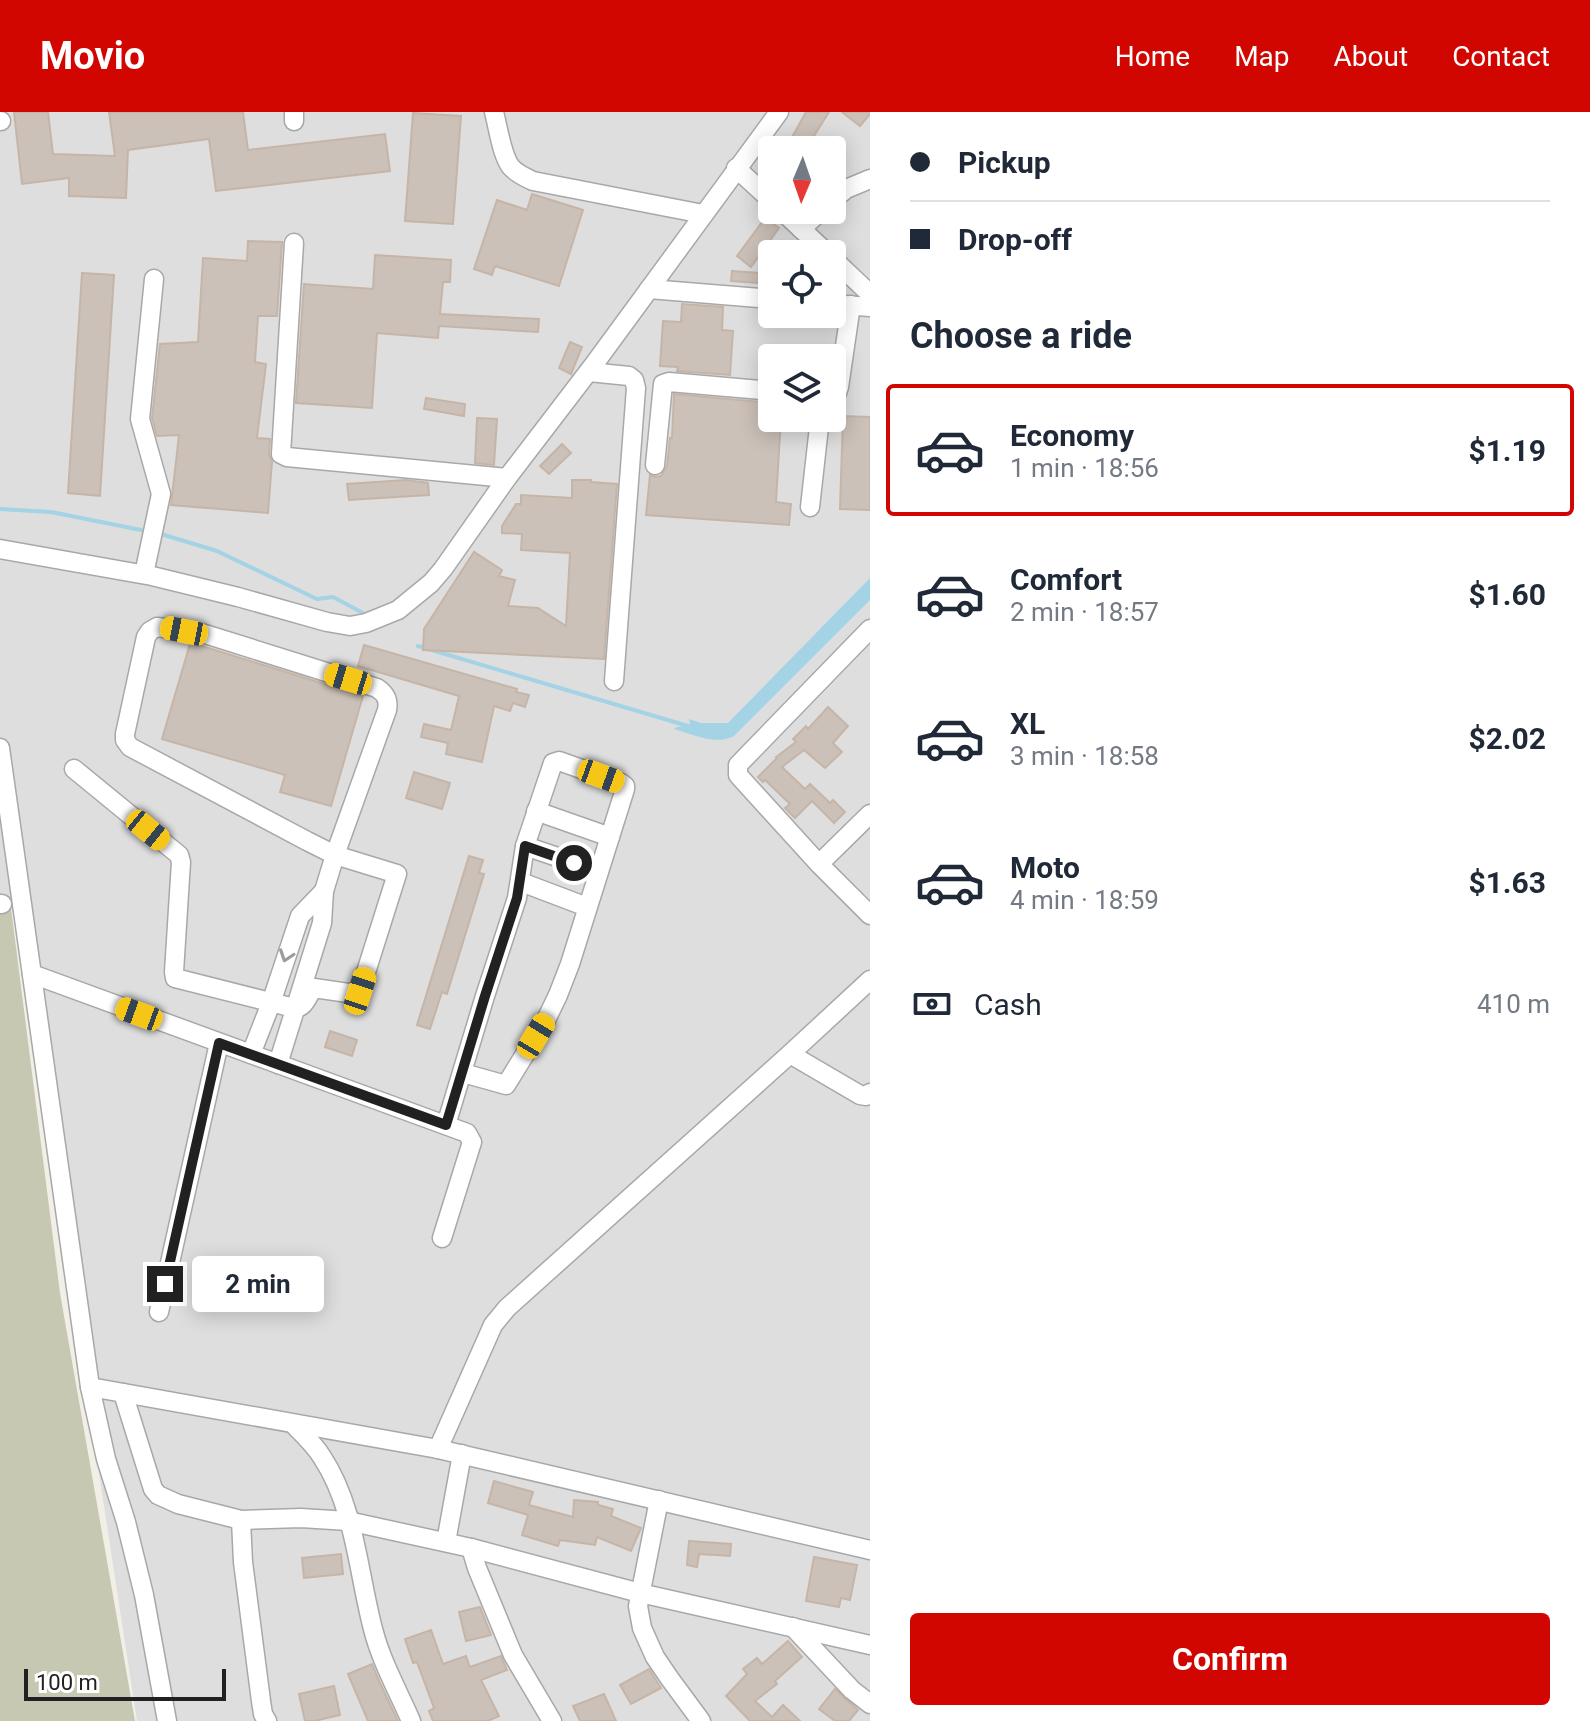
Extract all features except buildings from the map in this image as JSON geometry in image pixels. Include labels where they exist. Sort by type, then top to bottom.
[{"type":"street","points":[[494,112],[508,162],[513,170],[533,181],[703,214]]},
{"type":"street","points":[[0,549],[144,574],[350,626],[398,610],[443,569],[779,112]]},
{"type":"street","points":[[736,168],[758,188]]},
{"type":"street","points":[[846,189],[870,179]]},
{"type":"street","points":[[796,224],[813,240]]},
{"type":"street","points":[[801,229],[807,224]]},
{"type":"street","points":[[294,243],[281,454],[507,478]]},
{"type":"street","points":[[846,271],[870,294]]},
{"type":"street","points":[[144,574],[161,494],[140,419],[154,279]]},
{"type":"street","points":[[649,289],[758,298]]},
{"type":"street","points":[[846,361],[861,306]]},
{"type":"street","points":[[589,372],[629,376],[636,388],[614,681]]},
{"type":"street","points":[[655,465],[663,384],[758,390]]},
{"type":"street","points":[[810,507],[818,432]]},
{"type":"street","points":[[74,769],[179,855],[175,978],[294,1008],[304,1005],[314,988],[355,994],[360,991],[396,873],[335,855],[280,827],[130,747],[125,734],[146,637],[157,627],[205,634],[383,692],[388,703],[387,710],[335,855],[324,891],[322,923],[294,1008],[278,1064]]},
{"type":"street","points":[[870,629],[738,765],[738,775],[870,915]]},
{"type":"street","points":[[0,748],[9,872],[32,974],[90,1387],[106,1459],[144,1595],[167,1721]]},
{"type":"street","points":[[446,1125],[521,882],[525,846],[553,763],[556,761],[621,783],[625,789],[570,964],[546,1020],[506,1085],[463,1073]]},
{"type":"street","points":[[536,811],[610,837]]},
{"type":"street","points":[[819,864],[870,814]]},
{"type":"street","points":[[525,846],[599,871]]},
{"type":"street","points":[[521,882],[587,907]]},
{"type":"street","points":[[251,1054],[300,916],[324,891]]},
{"type":"street","points":[[32,974],[467,1133],[472,1142],[442,1238]]},
{"type":"street","points":[[438,1449],[493,1325],[507,1308],[870,980]]},
{"type":"street","points":[[159,1312],[219,1043]]},
{"type":"street","points":[[790,1054],[860,1095],[870,1093]]},
{"type":"street","points":[[90,1387],[462,1454],[870,1550]]},
{"type":"street","points":[[123,1393],[153,1489],[158,1495],[178,1504],[241,1520],[316,1518],[348,1521],[471,1548],[640,1593],[870,1645]]},
{"type":"street","points":[[293,1424],[320,1454],[339,1489],[373,1630],[411,1721]]},
{"type":"street","points":[[446,1542],[462,1454]]},
{"type":"street","points":[[659,1500],[638,1606],[642,1628],[670,1679],[701,1721]]},
{"type":"street","points":[[241,1520],[243,1562],[265,1719]]},
{"type":"street","points":[[471,1548],[513,1655],[552,1721]]},
{"type":"street","points":[[792,1627],[852,1690],[870,1704]]},
{"type":"shaded area","points":[[0,112],[870,112],[870,1721],[137,1721],[11,900],[0,897]]},
{"type":"shaded area","points":[[0,897],[10,900],[60,1293],[135,1721],[0,1721]]},
{"type":"water","points":[[870,578],[870,600],[734,736],[720,740],[674,729],[690,725],[689,719],[701,723],[728,723]]},
{"type":"waterway","points":[[0,509],[51,512],[141,530]]},
{"type":"waterway","points":[[161,534],[217,551],[317,599],[333,597],[363,613]]},
{"type":"waterway","points":[[418,646],[688,726]]},
{"type":"route","points":[[165,1284],[219,1043],[446,1125],[517,898],[525,846],[574,863]]}]
